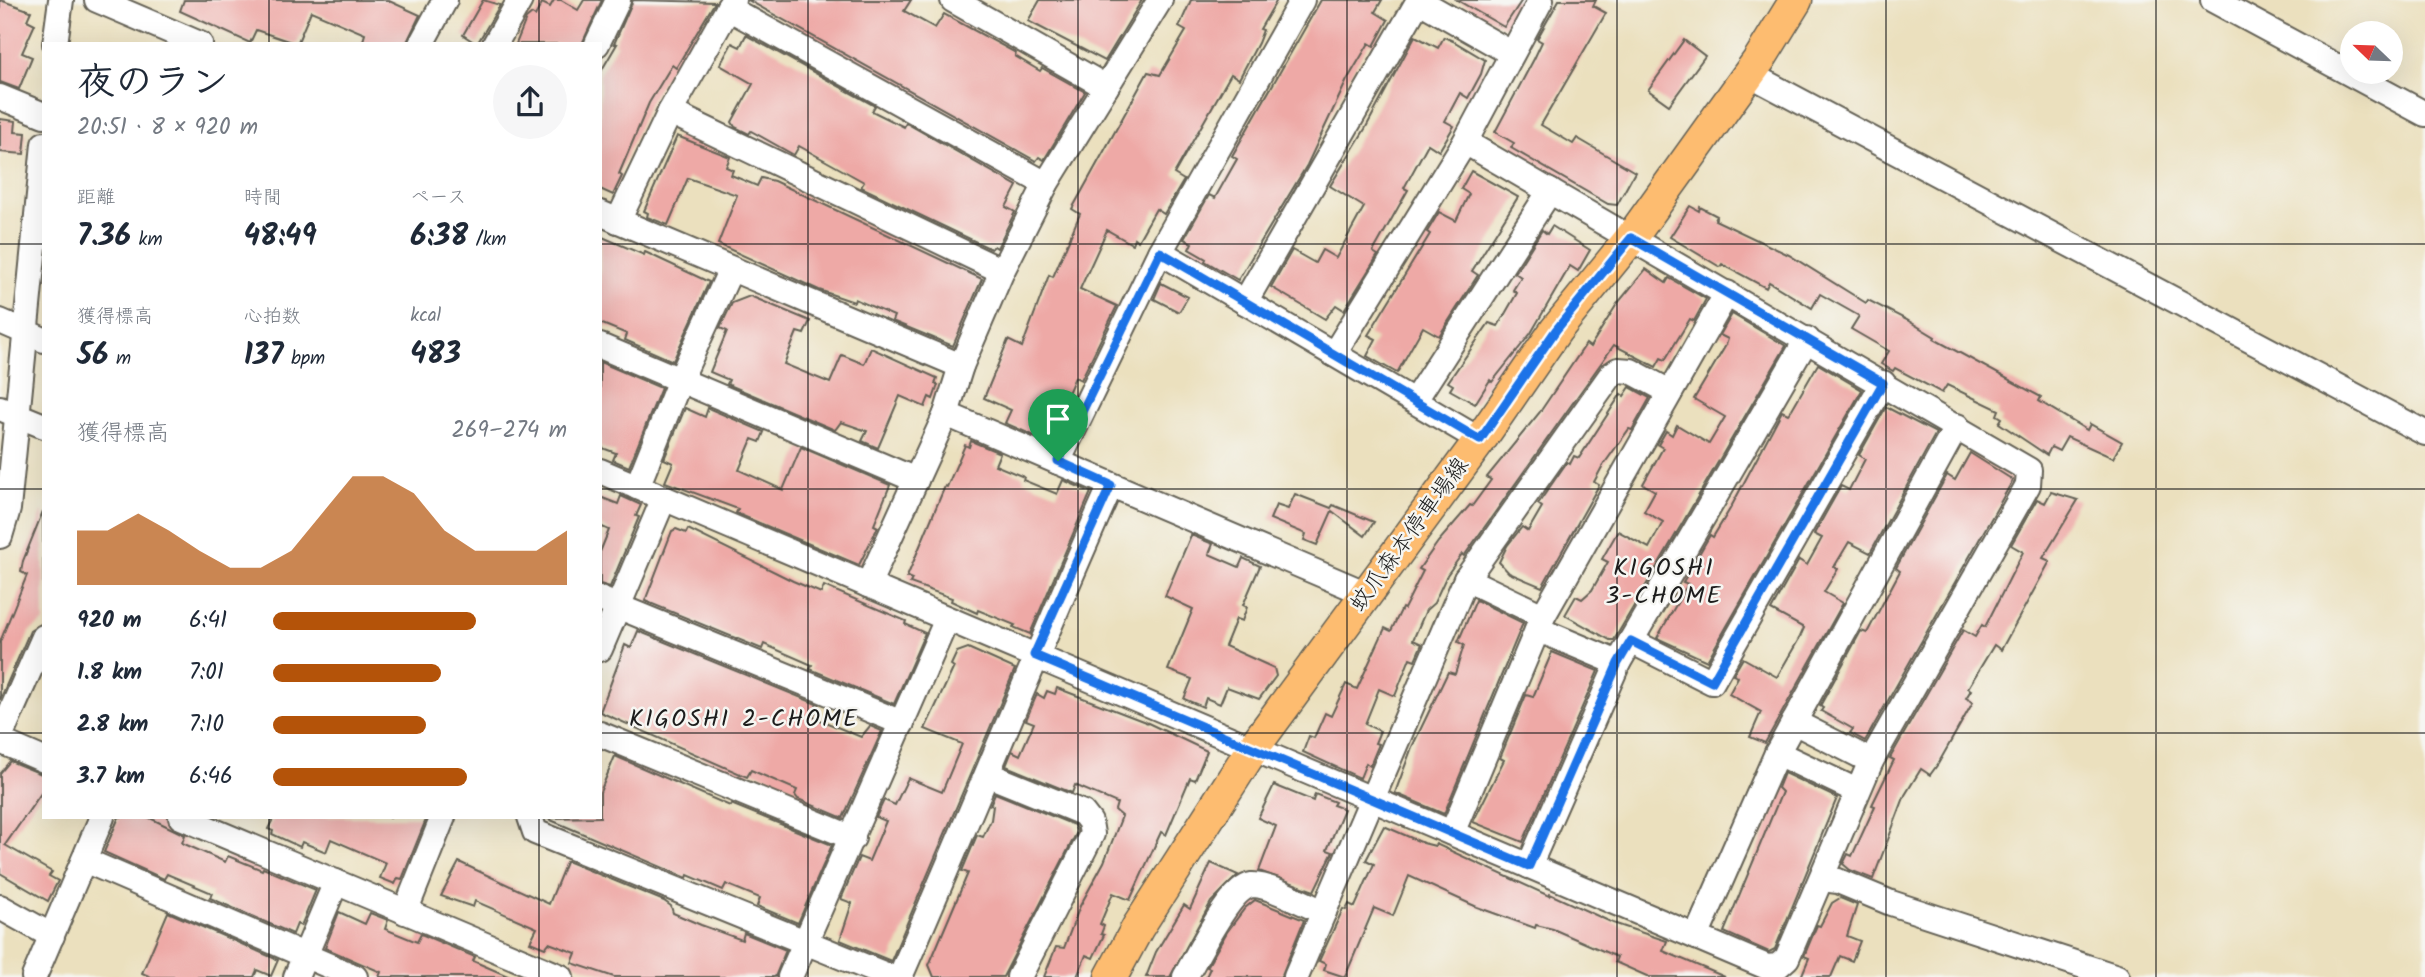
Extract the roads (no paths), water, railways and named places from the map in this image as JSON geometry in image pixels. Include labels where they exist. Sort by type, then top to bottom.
[{"type":"main road","name":"蚊爪森本停車場線","points":[[1111,977],[1139,927],[1253,748],[1480,440],[1556,330],[1631,238],[1749,74],[1796,0]]},
{"type":"street","points":[[55,42],[61,0]]},
{"type":"street","points":[[97,0],[195,42]]},
{"type":"street","points":[[496,42],[520,0]]},
{"type":"street","points":[[598,42],[618,0]]},
{"type":"street","points":[[953,0],[1107,87]]},
{"type":"street","points":[[869,585],[946,414],[961,366],[1002,271],[1046,184],[1160,0]]},
{"type":"street","points":[[1058,461],[1160,252],[1302,0]]},
{"type":"street","points":[[1245,302],[1418,0],[1511,53]]},
{"type":"street","points":[[1334,354],[1465,142],[1541,0]]},
{"type":"street","points":[[2213,0],[2425,114]]},
{"type":"street","points":[[422,42],[440,1]]},
{"type":"street","points":[[961,366],[609,217],[731,4],[1046,184]]},
{"type":"street","points":[[1749,74],[2425,433]]},
{"type":"street","points":[[0,97],[42,114]]},
{"type":"street","points":[[670,112],[1002,271]]},
{"type":"street","points":[[602,472],[1767,967],[1778,966],[1787,958],[1871,761],[2028,485],[2029,470],[2023,464],[1465,142]]},
{"type":"street","points":[[0,536],[8,509],[9,412],[34,336],[42,182]]},
{"type":"street","points":[[1415,400],[1550,191]]},
{"type":"street","points":[[1160,252],[1480,440]]},
{"type":"street","points":[[637,487],[680,380],[731,269]]},
{"type":"street","points":[[1452,833],[1540,623],[1727,293]]},
{"type":"street","points":[[0,321],[34,336]]},
{"type":"street","points":[[1529,866],[1618,663],[1807,339]]},
{"type":"street","points":[[602,347],[916,480]]},
{"type":"street","points":[[1296,977],[1466,579],[1611,375],[1618,370],[1631,371],[1670,392]]},
{"type":"street","points":[[1631,641],[1712,682],[1883,383]]},
{"type":"street","points":[[9,412],[42,425]]},
{"type":"street","points":[[946,414],[1367,594]]},
{"type":"street","points":[[1696,937],[1777,752],[1957,426]]},
{"type":"street","points":[[900,977],[989,775],[1034,655],[1111,485]]},
{"type":"street","points":[[602,639],[609,602],[664,498]]},
{"type":"street","points":[[1466,579],[1540,623],[1618,663]]},
{"type":"street","points":[[609,602],[902,723]]},
{"type":"street","points":[[790,977],[947,619]]},
{"type":"street","points":[[42,642],[0,739],[42,759]]},
{"type":"street","points":[[1794,722],[1871,761]]},
{"type":"street","points":[[602,735],[853,838]]},
{"type":"street","points":[[1777,752],[1857,791]]},
{"type":"street","points":[[989,775],[1083,813],[1090,822],[1092,834],[1019,977]]},
{"type":"street","points":[[34,977],[101,819]]},
{"type":"street","points":[[186,819],[561,977]]},
{"type":"street","points":[[405,912],[442,819]]},
{"type":"street","points":[[531,819],[535,832],[891,977]]},
{"type":"street","points":[[84,860],[301,967],[355,977]]},
{"type":"street","points":[[1822,879],[1838,881],[1891,903],[2117,977]]},
{"type":"street","points":[[301,967],[336,882]]},
{"type":"street","points":[[1185,977],[1232,897],[1246,887],[1261,886],[1324,912]]},
{"type":"street","points":[[0,908],[52,936]]},
{"type":"district","name":"KIGOSHI 3-CHOME","points":[[1664,582]]},
{"type":"district","name":"KIGOSHI 2-CHOME","points":[[744,719]]}]
